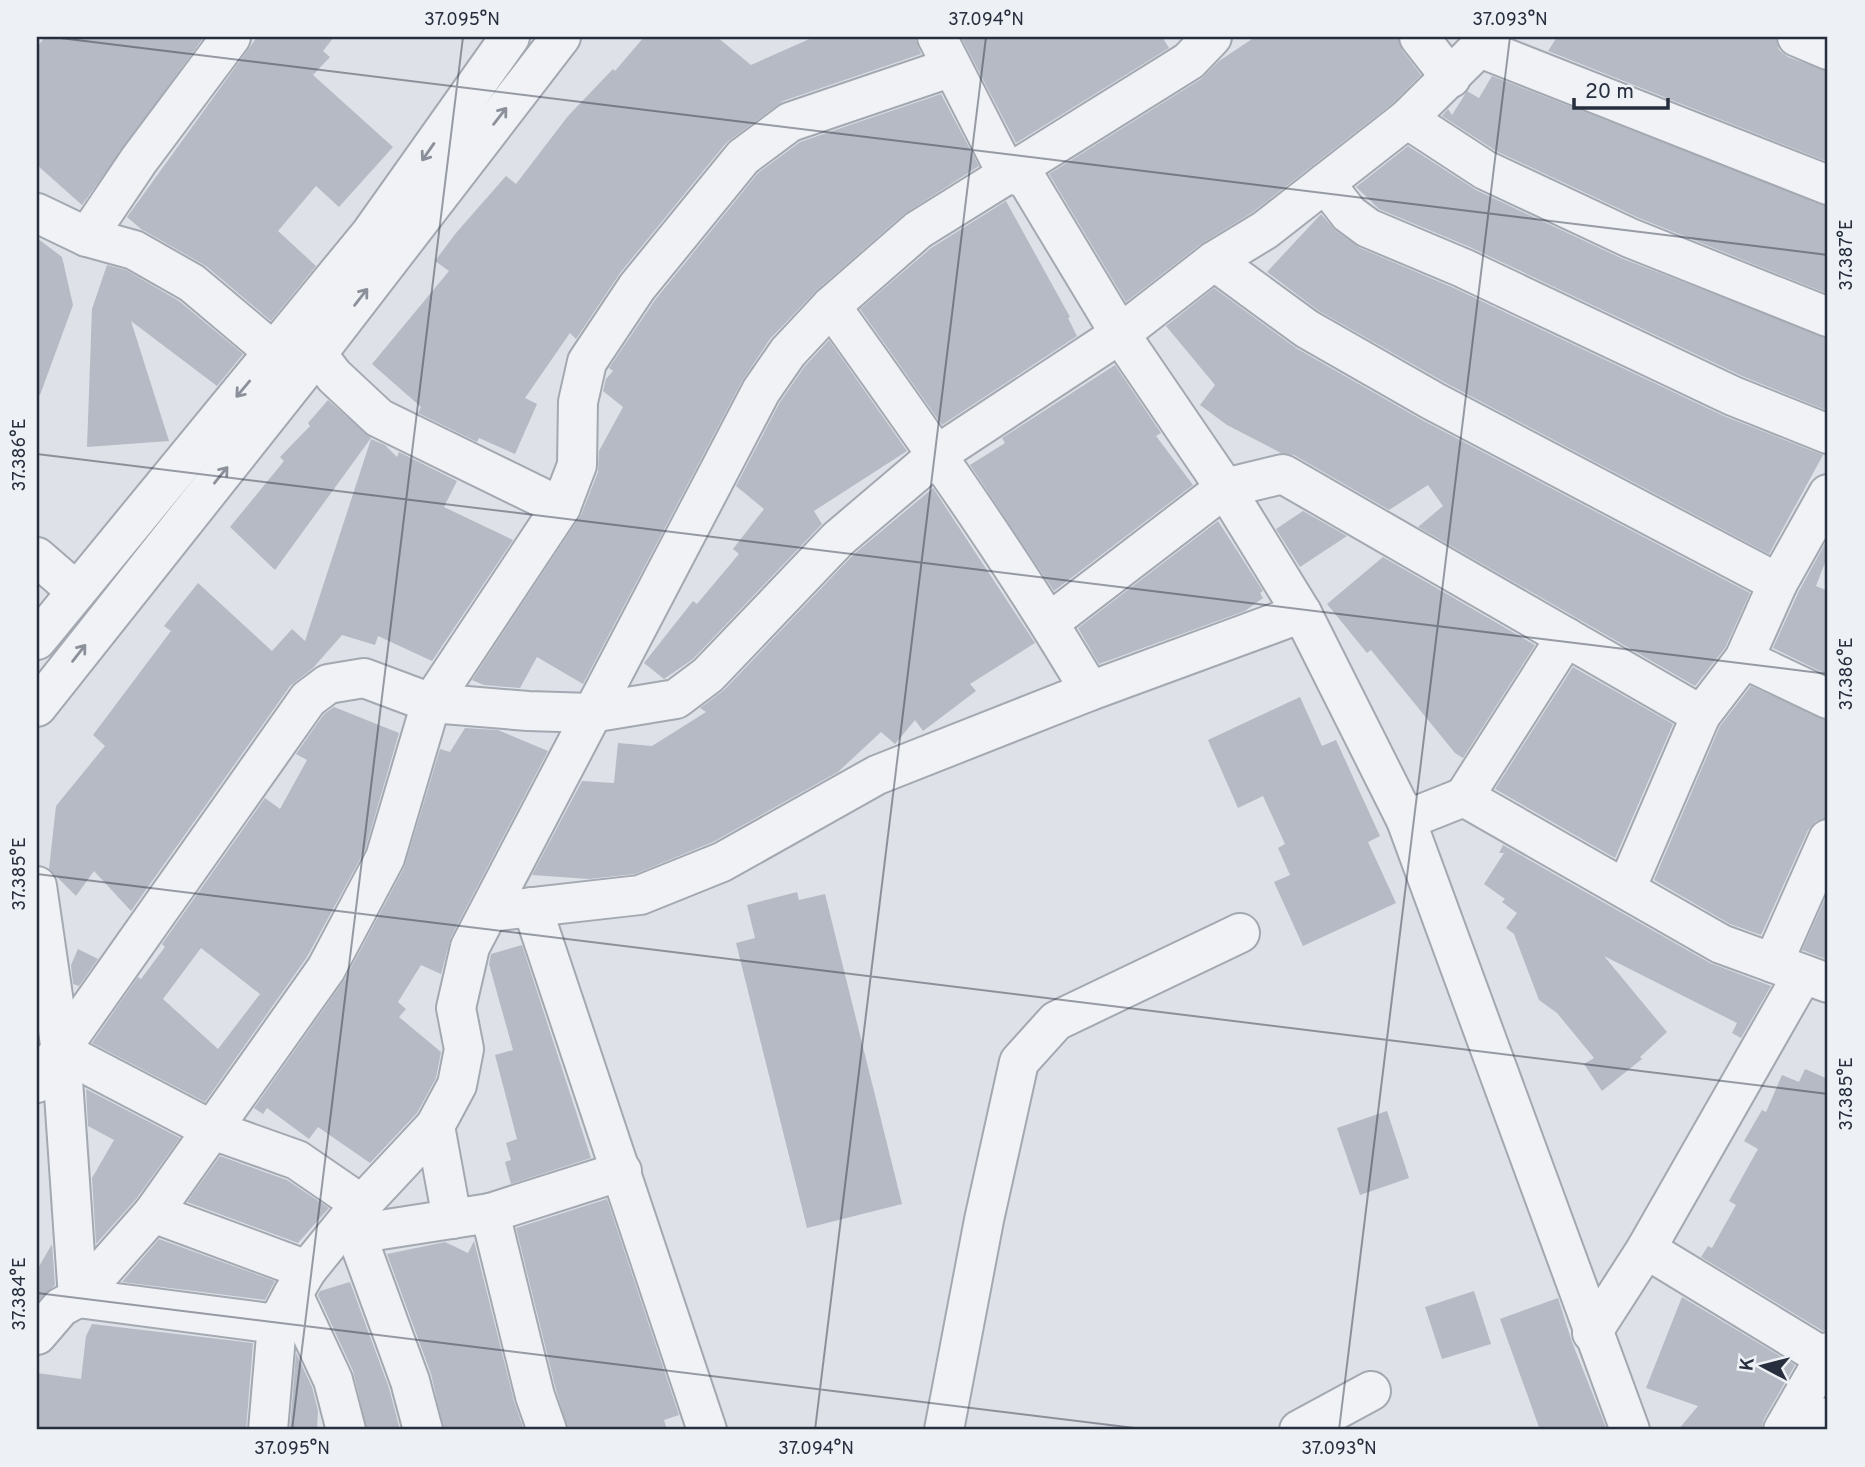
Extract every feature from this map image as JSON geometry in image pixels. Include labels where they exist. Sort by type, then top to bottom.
[{"type":"street","points":[[87,237],[139,160],[232,37]]},
{"type":"street","points":[[37,640],[75,590],[371,233],[510,37]]},
{"type":"street","points":[[37,707],[317,354],[561,37]]},
{"type":"street","points":[[1419,37],[1451,78]]},
{"type":"street","points":[[1797,37],[1828,50]]},
{"type":"street","points":[[37,1083],[308,699],[328,684],[364,678],[431,702],[528,711],[591,712],[676,699],[708,675],[838,539],[938,454],[1120,334],[1214,261],[1265,230],[1407,119],[1485,42],[1828,185]]},
{"type":"street","points":[[268,1430],[292,1296],[435,1126],[457,1085],[464,1049],[456,1008],[470,947],[761,391],[788,352],[831,306],[918,230],[1007,174],[1192,45]]},
{"type":"street","points":[[37,1335],[61,1307],[78,1298],[153,1213],[326,969],[385,858],[431,702],[561,507],[577,465],[578,402],[587,362],[637,287],[743,157],[790,122],[945,52],[1007,174]]},
{"type":"street","points":[[1407,119],[1485,170],[1630,238],[1828,317]]},
{"type":"street","points":[[1007,174],[1026,178],[1120,334],[1225,488],[1302,613],[1406,820],[1592,1333],[1630,1430]]},
{"type":"street","points":[[1325,183],[1349,214],[1368,228],[1463,268],[1733,396],[1828,434]]},
{"type":"street","points":[[37,213],[87,237],[134,250],[192,283],[274,352]]},
{"type":"street","points":[[1214,261],[1307,329],[1433,401],[1778,583]]},
{"type":"street","points":[[831,306],[938,454],[1050,622],[1090,691]]},
{"type":"street","points":[[317,354],[334,376],[379,418],[561,507]]},
{"type":"street","points":[[1050,622],[1225,488],[1283,474],[1701,715]]},
{"type":"street","points":[[1626,890],[1701,715],[1744,659],[1778,583],[1828,494]]},
{"type":"street","points":[[37,557],[75,590]]},
{"type":"street","points":[[490,912],[640,895],[722,862],[877,775],[1090,691],[1302,613]]},
{"type":"street","points":[[1406,820],[1464,797],[1566,638]]},
{"type":"street","points":[[1744,659],[1828,699]]},
{"type":"street","points":[[1464,797],[1721,944],[1801,973]]},
{"type":"street","points":[[1592,1333],[1646,1248],[1801,973],[1828,839]]},
{"type":"street","points":[[37,886],[61,1051],[78,1298]]},
{"type":"street","points":[[532,906],[707,1430]]},
{"type":"street","points":[[944,1430],[984,1220],[1019,1062],[1056,1021],[1240,933]]},
{"type":"street","points":[[61,1051],[210,1129],[297,1160],[355,1218],[410,1381],[423,1430]]},
{"type":"street","points":[[435,1126],[452,1219]]},
{"type":"street","points":[[355,1218],[452,1219],[490,1213],[622,1171]]},
{"type":"street","points":[[153,1213],[292,1296],[333,1380],[346,1430]]},
{"type":"street","points":[[490,1213],[535,1396],[547,1430]]},
{"type":"street","points":[[1646,1248],[1827,1355],[1802,1420]]},
{"type":"street","points":[[78,1298],[292,1296]]},
{"type":"street","points":[[1298,1430],[1371,1391]]},
{"type":"building","points":[[45,37],[204,37],[82,205],[37,165],[37,47]]},
{"type":"building","points":[[257,37],[334,37],[323,51],[330,57],[313,75],[393,147],[339,207],[316,186],[278,231],[316,266],[271,321],[206,266],[141,229],[127,217]]},
{"type":"building","points":[[644,37],[717,37],[751,65],[814,37],[915,37],[921,54],[783,101],[726,143],[620,273],[576,339],[570,333],[525,398],[537,404],[515,454],[479,438],[477,442],[418,413],[421,407],[372,364],[449,271],[435,261],[456,233],[506,176],[516,184],[568,116],[613,69],[615,71]]},
{"type":"building","points":[[961,37],[1162,37],[1169,48],[1016,143]]},
{"type":"building","points":[[1255,37],[1398,37],[1402,50],[1421,75],[1393,103],[1253,212],[1201,244],[1126,302],[1049,174],[1201,79],[1219,61]]},
{"type":"building","points":[[1557,37],[1776,37],[1779,50],[1788,57],[1828,71],[1828,162],[1548,51]]},
{"type":"building","points":[[1492,76],[1828,206],[1828,294],[1639,218],[1496,151],[1442,116],[1448,109],[1452,115],[1467,91],[1479,98]]},
{"type":"building","points":[[941,94],[979,166],[904,214],[817,290],[770,339],[742,381],[583,684],[537,657],[520,688],[484,685],[472,680],[581,515],[598,472],[599,451],[623,407],[603,391],[606,379],[613,371],[609,368],[655,300],[758,173],[800,142]]},
{"type":"building","points":[[1408,146],[1476,190],[1621,258],[1828,338],[1828,411],[1742,376],[1472,248],[1379,209],[1356,187]]},
{"type":"building","points":[[1006,201],[1070,317],[1068,318],[1077,336],[942,425],[860,309],[931,248]]},
{"type":"building","points":[[1321,214],[1336,231],[1360,248],[1454,288],[1724,416],[1823,455],[1769,554],[1444,382],[1319,311],[1267,272]]},
{"type":"building","points":[[37,238],[62,257],[73,305],[40,395],[37,395]]},
{"type":"building","points":[[107,265],[126,270],[179,301],[243,354],[217,386],[131,321],[169,441],[87,447],[92,309]]},
{"type":"building","points":[[1214,288],[1296,348],[1422,420],[1750,593],[1725,648],[1695,686],[1418,527],[1443,506],[1428,485],[1389,510],[1294,455],[1281,453],[1227,425],[1200,405],[1215,385],[1166,326]]},
{"type":"building","points":[[829,340],[907,451],[814,511],[822,524],[693,659],[664,679],[644,663],[693,601],[697,604],[739,554],[733,549],[764,509],[736,486],[780,402],[805,366]]},
{"type":"building","points":[[1115,365],[1161,433],[1156,436],[1193,485],[1054,591],[970,465],[1005,443],[1002,438]]},
{"type":"building","points":[[328,400],[371,438],[275,570],[230,527],[284,461],[280,457],[310,426],[308,423]]},
{"type":"building","points":[[371,439],[385,445],[397,457],[399,452],[457,481],[444,507],[513,540],[432,661],[378,636],[375,645],[342,635],[313,668],[290,686],[131,911],[94,871],[76,896],[49,869],[56,806],[105,746],[93,735],[171,631],[164,626],[198,583],[272,651],[292,629],[305,641]]},
{"type":"building","points":[[933,488],[1035,643],[970,684],[976,691],[923,731],[915,720],[895,744],[881,732],[838,772],[713,842],[635,874],[589,879],[532,875],[582,781],[614,783],[618,743],[652,746],[706,712],[700,708],[724,690],[853,555]]},
{"type":"building","points":[[1303,511],[1347,536],[1300,567],[1276,529]]},
{"type":"building","points":[[1218,521],[1263,591],[1260,593],[1263,598],[1245,611],[1099,664],[1078,628]]},
{"type":"building","points":[[1828,538],[1828,555],[1816,586],[1828,591],[1828,675],[1773,648],[1798,593]]},
{"type":"building","points":[[1383,557],[1535,645],[1463,758],[1455,753],[1371,650],[1367,653],[1327,604]]},
{"type":"building","points":[[1573,667],[1673,724],[1615,858],[1495,789]]},
{"type":"building","points":[[1751,686],[1828,721],[1828,818],[1816,821],[1808,830],[1761,935],[1730,924],[1654,880],[1720,726]]},
{"type":"building","points":[[1300,697],[1322,746],[1336,740],[1380,836],[1368,842],[1396,903],[1303,946],[1274,882],[1290,875],[1278,848],[1285,844],[1263,796],[1238,808],[1208,740]]},
{"type":"building","points":[[334,707],[399,733],[365,850],[307,957],[205,1102],[92,1043],[138,977],[141,979],[165,947],[162,944],[265,798],[280,809],[307,760],[296,754],[324,714]],"holes":[[[201,948],[260,994],[218,1049],[163,999]]]},
{"type":"building","points":[[465,728],[498,730],[548,751],[451,937],[441,974],[421,965],[398,1002],[406,1009],[399,1017],[441,1052],[436,1078],[417,1113],[370,1163],[318,1127],[309,1139],[267,1108],[263,1114],[254,1108],[345,979],[404,868],[440,749],[450,752]]},
{"type":"building","points":[[1503,845],[1710,963],[1771,986],[1741,1038],[1732,1033],[1737,1023],[1604,956],[1667,1032],[1640,1057],[1642,1059],[1602,1091],[1584,1064],[1594,1058],[1557,1013],[1539,1000],[1514,934],[1506,928],[1517,913],[1502,902],[1505,899],[1484,884],[1504,853],[1499,853]]},
{"type":"building","points":[[797,892],[799,900],[825,894],[902,1204],[807,1228],[736,943],[755,938],[747,905]]},
{"type":"building","points":[[1828,892],[1828,960],[1802,950]]},
{"type":"building","points":[[522,945],[591,1158],[511,1184],[505,1162],[511,1160],[506,1143],[517,1139],[495,1055],[513,1050],[489,964],[491,954]]},
{"type":"building","points":[[78,949],[98,959],[79,986],[73,984],[71,965]]},
{"type":"building","points":[[1805,1069],[1828,1079],[1828,1330],[1823,1331],[1701,1257],[1708,1246],[1712,1248],[1736,1205],[1729,1201],[1758,1149],[1744,1141],[1762,1110],[1766,1112],[1782,1075],[1799,1082]]},
{"type":"building","points":[[86,1089],[180,1138],[136,1199],[96,1244],[92,1178],[114,1140],[88,1126]]},
{"type":"building","points":[[1387,1111],[1409,1178],[1360,1195],[1337,1128]]},
{"type":"building","points":[[220,1156],[287,1180],[329,1208],[298,1243],[187,1202]]},
{"type":"building","points":[[607,1199],[679,1415],[664,1420],[667,1430],[568,1430],[556,1390],[516,1228]]},
{"type":"building","points":[[159,1239],[275,1281],[265,1300],[122,1282]]},
{"type":"building","points":[[474,1241],[514,1401],[524,1430],[444,1430],[431,1374],[387,1254],[445,1242],[468,1253]]},
{"type":"building","points":[[52,1244],[55,1285],[37,1302],[37,1270]]},
{"type":"building","points":[[350,1282],[389,1388],[400,1430],[367,1430],[353,1371],[318,1295],[320,1291]]},
{"type":"building","points":[[1474,1291],[1491,1344],[1442,1359],[1425,1307]]},
{"type":"building","points":[[1682,1297],[1795,1365],[1764,1419],[1761,1430],[1678,1430],[1698,1406],[1646,1388]]},
{"type":"building","points":[[1558,1298],[1572,1342],[1607,1430],[1540,1430],[1500,1319]]},
{"type":"building","points":[[92,1324],[253,1343],[246,1430],[64,1430],[37,1427],[37,1373],[81,1379],[86,1336]]},
{"type":"building","points":[[296,1353],[312,1387],[318,1411],[317,1430],[290,1430]]}]
